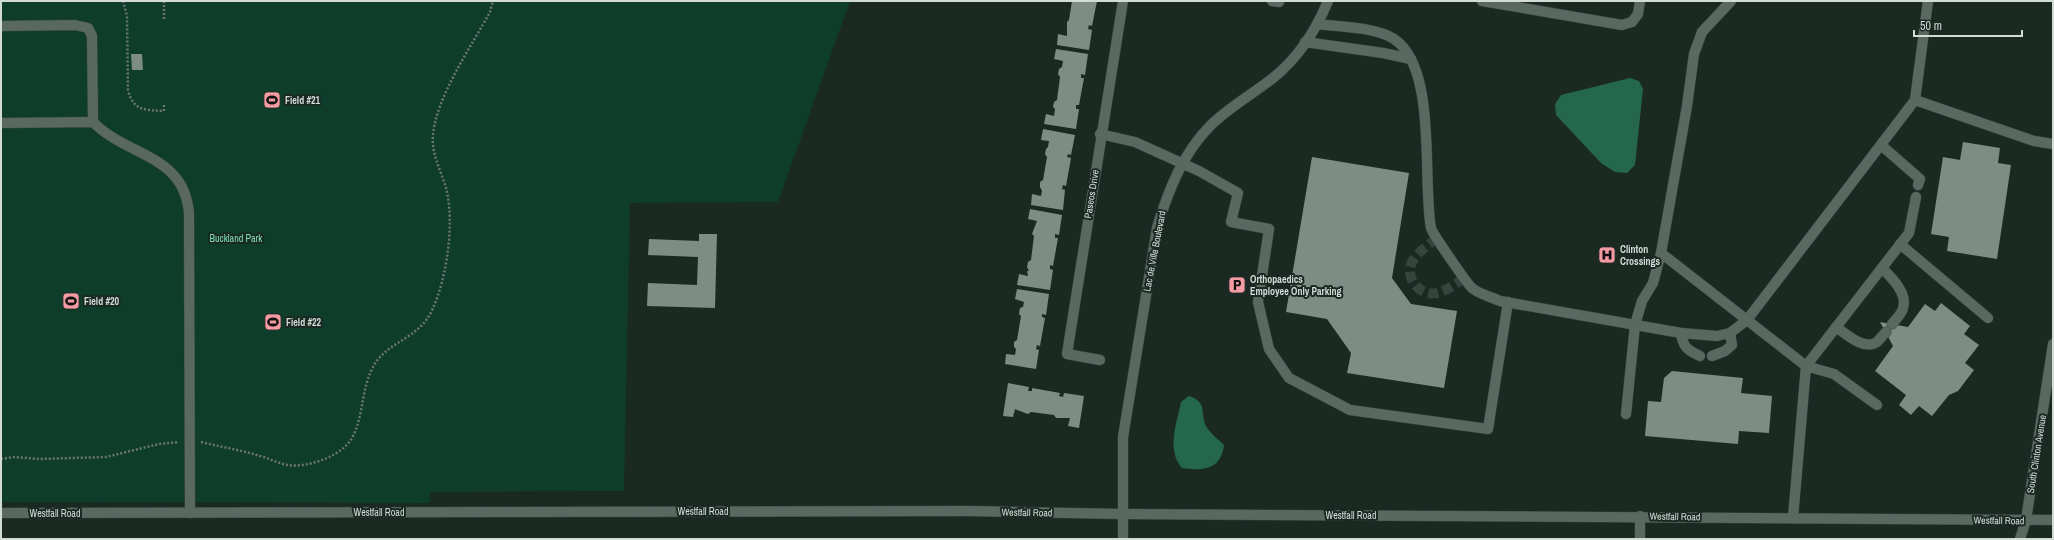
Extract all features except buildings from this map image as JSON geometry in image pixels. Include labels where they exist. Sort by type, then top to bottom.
[{"type":"street","name":"Paseos Drive","points":[[1100,360],[1067,354],[1100,134],[1123,1]]},
{"type":"street","name":"Lac de Ville Boulevard","points":[[1123,539],[1122,437],[1157,228],[1164,203],[1183,163],[1198,139],[1210,126],[1275,77],[1305,42],[1317,24],[1328,1]]},
{"type":"street","points":[[1482,1],[1622,25],[1632,22],[1638,14],[1640,1]]},
{"type":"street","points":[[1626,414],[1635,324],[1642,301],[1653,283],[1661,253],[1687,106],[1694,54],[1702,32],[1731,1]]},
{"type":"street","points":[[1317,24],[1383,33],[1396,40],[1411,59],[1419,81],[1424,114],[1431,230],[1472,288],[1508,302],[1681,333],[1717,336],[1730,333],[1747,320],[1915,100],[1928,1]]},
{"type":"street","points":[[1,26],[75,25],[88,28],[92,36],[93,122]]},
{"type":"street","points":[[1305,42],[1383,53],[1411,59]]},
{"type":"street","points":[[1915,100],[2034,141],[2053,144]]},
{"type":"street","points":[[1,123],[93,122],[108,135],[152,158],[172,172],[183,185],[188,200],[190,513]]},
{"type":"street","points":[[1100,134],[1135,142],[1183,163],[1238,193],[1231,222],[1269,229],[1258,302],[1268,349],[1289,378],[1350,410],[1488,430],[1508,302]]},
{"type":"street","points":[[1880,145],[1920,179],[1918,185]]},
{"type":"street","points":[[1793,518],[1806,366],[1909,233],[1916,197]]},
{"type":"street","points":[[1900,244],[1988,318]]},
{"type":"street","points":[[1661,253],[1806,366],[1834,374],[1877,405]]},
{"type":"street","points":[[1836,327],[1859,343],[1869,344],[1876,342],[1889,328],[1903,308],[1903,300],[1895,280],[1882,268]]},
{"type":"street","points":[[1681,333],[1683,345],[1688,351],[1700,356]]},
{"type":"street","points":[[1712,356],[1725,351],[1732,344],[1730,333]]},
{"type":"street","name":"South Clinton Avenue","points":[[2020,539],[2026,520],[2053,344]]},
{"type":"street","name":"Westfall Road","points":[[1,513],[968,511],[1122,514],[1640,516],[2053,520]]},
{"type":"street","points":[[1640,516],[1640,539]]},
{"type":"path","points":[[123,1],[127,16],[128,90],[131,101],[138,107],[147,110],[164,110],[164,105]]},
{"type":"path","points":[[164,1],[164,19]]},
{"type":"path","points":[[199,442],[261,456],[286,465],[325,459],[334,455],[344,448],[356,430],[366,382],[373,367],[385,352],[421,328],[434,308],[449,246],[451,226],[447,193],[433,146],[434,130],[451,84],[490,12],[493,1]]},
{"type":"path","points":[[1,459],[14,456],[46,459],[106,457],[159,444],[181,442]]},
{"type":"green space","name":"Buckland Park","points":[[1,1],[850,1],[778,202],[630,203],[624,491],[431,492],[429,503],[1,502]]},
{"type":"shaded area","points":[[1630,78],[1639,81],[1643,89],[1635,165],[1627,173],[1615,172],[1601,163],[1556,115],[1555,104],[1561,95]]},
{"type":"shaded area","points":[[1189,396],[1199,402],[1202,406],[1205,424],[1224,445],[1219,460],[1210,467],[1204,469],[1182,468],[1177,461],[1175,453],[1175,427],[1181,402]]},
{"type":"tunnel","points":[[1437,238],[1420,252],[1412,262],[1410,274],[1415,285],[1425,292],[1437,293],[1448,289],[1465,278]]},
{"type":"place","name":"Field #21","points":[[272,100]]},
{"type":"place","name":"Clinton Crossings","points":[[1607,255]]},
{"type":"place","name":"Orthopaedics Employee Only Parking","points":[[1237,285]]},
{"type":"place","name":"Field #20","points":[[71,301]]},
{"type":"place","name":"Field #22","points":[[273,322]]}]
